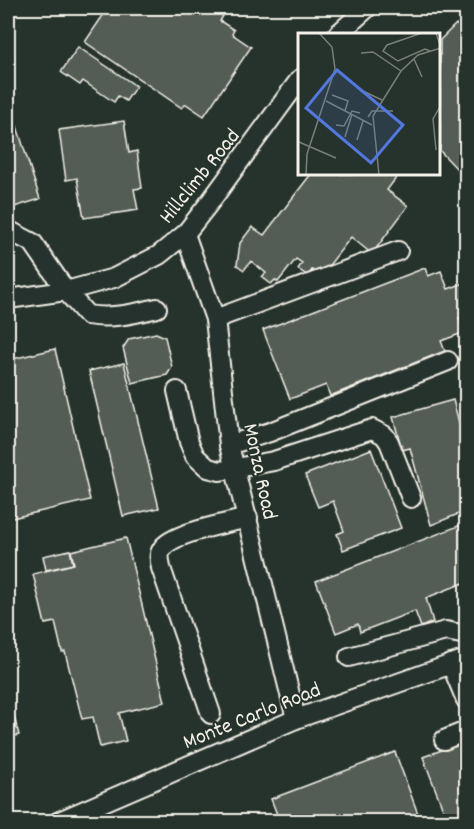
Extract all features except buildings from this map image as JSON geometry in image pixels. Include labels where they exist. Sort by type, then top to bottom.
[{"type":"street","points":[[339,33],[367,8]]},
{"type":"street","name":"Hillclimb Road","points":[[8,299],[66,291],[114,278],[159,255],[185,234],[298,82]]},
{"type":"street","points":[[8,230],[33,243],[66,291],[87,315],[121,317],[157,308]]},
{"type":"street","name":"Monza Road","points":[[185,234],[215,319],[229,445],[296,719]]},
{"type":"street","points":[[215,319],[398,251]]},
{"type":"street","points":[[229,445],[270,432],[448,361]]},
{"type":"street","points":[[177,391],[189,442],[195,456],[208,468],[220,471],[274,461],[372,429],[384,435],[389,442],[411,498]]},
{"type":"street","points":[[211,714],[161,568],[160,554],[164,546],[178,537],[248,518]]},
{"type":"street","points":[[349,657],[446,632],[466,634]]},
{"type":"street","points":[[459,661],[466,700]]},
{"type":"street","name":"Monte Carlo Road","points":[[57,822],[296,719],[459,661]]},
{"type":"street","points":[[444,740],[466,731]]}]
